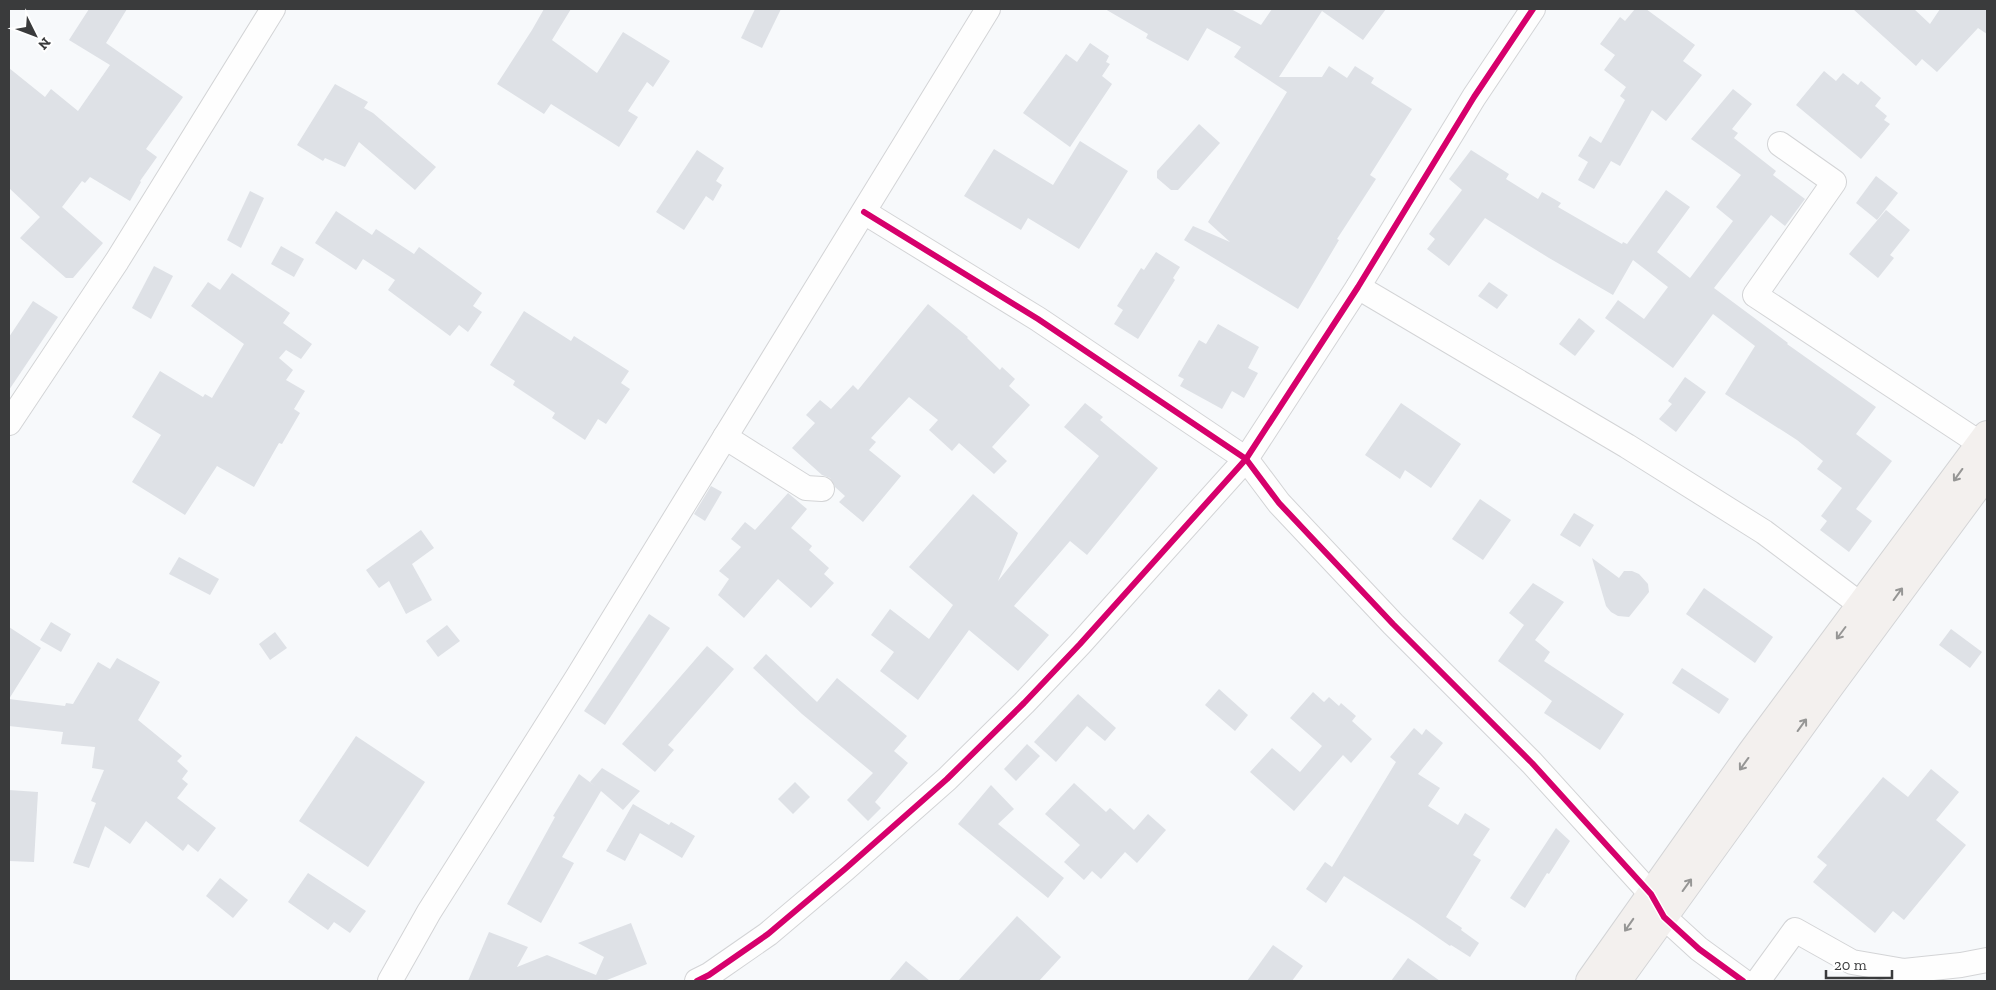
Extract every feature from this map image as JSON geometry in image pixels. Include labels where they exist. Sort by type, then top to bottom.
[{"type":"main road","points":[[1590,981],[1861,605],[1984,440]]},
{"type":"main road","points":[[1617,981],[1823,695],[1987,473]]},
{"type":"street","points":[[9,423],[117,261],[273,9]]},
{"type":"street","points":[[390,981],[428,912],[577,678],[988,9]]},
{"type":"street","points":[[697,981],[768,934],[947,779],[1080,644],[1246,459],[1358,287],[1469,106],[1533,9]]},
{"type":"street","points":[[1780,144],[1834,182],[1755,295],[1984,440]]},
{"type":"street","points":[[864,212],[1038,319],[1246,459],[1286,510],[1392,624],[1532,763],[1651,894],[1664,917],[1699,949],[1743,981]]},
{"type":"street","points":[[1358,287],[1627,446],[1764,532],[1861,605]]},
{"type":"street","points":[[725,437],[806,488],[822,489]]},
{"type":"street","points":[[1758,981],[1795,930],[1852,962],[1904,971],[1961,965],[1987,960]]},
{"type":"building","points":[[89,9],[127,9],[106,43],[183,97],[146,149],[157,157],[140,181],[130,201],[90,177],[85,183],[82,181],[62,207],[103,243],[73,278],[66,278],[20,238],[40,217],[9,188],[9,68],[45,97],[51,89],[78,111],[110,65],[69,40]]},
{"type":"building","points":[[544,9],[571,9],[552,40],[597,73],[623,32],[670,61],[653,87],[647,82],[628,111],[638,117],[619,147],[551,104],[544,114],[497,84]]},
{"type":"building","points":[[755,9],[781,9],[762,48],[741,38]]},
{"type":"building","points":[[1105,9],[1231,9],[1261,25],[1272,9],[1386,9],[1363,40],[1322,11],[1279,77],[1322,77],[1329,66],[1347,78],[1355,66],[1374,78],[1371,83],[1412,109],[1370,175],[1376,179],[1337,239],[1339,240],[1298,309],[1184,240],[1193,226],[1230,242],[1208,222],[1287,92],[1234,57],[1241,47],[1207,28],[1188,61],[1146,38],[1148,34]]},
{"type":"building","points":[[1635,9],[1646,9],[1695,45],[1683,61],[1702,75],[1666,121],[1652,110],[1620,166],[1611,161],[1594,189],[1578,180],[1588,162],[1578,156],[1590,136],[1601,143],[1625,100],[1620,96],[1626,87],[1604,70],[1615,55],[1600,44],[1620,17],[1625,21]]},
{"type":"building","points":[[1853,9],[1914,9],[1930,24],[1940,9],[1987,9],[1987,34],[1978,28],[1937,72],[1922,59],[1916,66]]},
{"type":"building","points":[[1090,43],[1109,56],[1106,62],[1110,64],[1102,76],[1112,84],[1070,147],[1023,113],[1066,54],[1077,62]]},
{"type":"building","points":[[1824,71],[1836,81],[1843,73],[1858,85],[1861,81],[1881,98],[1875,106],[1887,116],[1884,120],[1890,124],[1861,159],[1796,105]]},
{"type":"building","points":[[335,84],[368,102],[364,108],[373,113],[436,167],[415,190],[359,142],[345,167],[325,158],[323,161],[297,145]]},
{"type":"building","points":[[1733,89],[1752,104],[1732,129],[1738,133],[1734,138],[1776,171],[1773,175],[1805,199],[1785,226],[1771,215],[1714,288],[1787,344],[1876,407],[1856,434],[1892,461],[1856,509],[1872,521],[1849,552],[1820,530],[1827,521],[1821,516],[1842,488],[1817,469],[1823,461],[1797,440],[1725,394],[1755,346],[1713,314],[1673,368],[1605,318],[1618,300],[1644,319],[1668,287],[1633,260],[1613,295],[1485,218],[1449,266],[1427,249],[1435,239],[1429,234],[1462,190],[1449,179],[1471,150],[1509,174],[1506,179],[1538,199],[1542,192],[1561,203],[1558,207],[1622,244],[1623,242],[1627,244],[1666,190],[1690,207],[1657,252],[1690,278],[1733,221],[1716,207],[1741,175],[1691,139]]},
{"type":"building","points":[[1199,124],[1220,143],[1178,190],[1171,190],[1157,178],[1157,171]]},
{"type":"building","points":[[1080,141],[1128,171],[1079,249],[1028,218],[1021,230],[964,196],[994,149],[1053,185]]},
{"type":"building","points":[[697,150],[724,168],[716,181],[722,185],[713,201],[706,196],[684,230],[656,212]]},
{"type":"building","points":[[1876,176],[1898,193],[1877,220],[1856,203]]},
{"type":"building","points":[[250,191],[264,198],[241,248],[227,240]]},
{"type":"building","points":[[1886,210],[1910,230],[1890,255],[1894,258],[1878,278],[1849,254]]},
{"type":"building","points":[[336,211],[372,235],[376,229],[414,254],[419,247],[482,293],[473,306],[482,312],[468,332],[459,325],[450,336],[388,290],[395,280],[363,259],[356,270],[315,243]]},
{"type":"building","points":[[281,246],[304,259],[294,277],[271,264]]},
{"type":"building","points":[[1156,252],[1180,267],[1173,278],[1175,280],[1138,339],[1114,324],[1123,310],[1117,306],[1141,268],[1144,270]]},
{"type":"building","points":[[154,266],[173,276],[151,319],[132,308]]},
{"type":"building","points":[[232,273],[290,313],[283,323],[312,344],[301,359],[286,350],[279,358],[293,370],[286,380],[305,391],[294,409],[300,413],[282,444],[279,443],[254,487],[217,466],[185,515],[132,482],[161,435],[132,417],[160,371],[203,397],[205,394],[212,398],[244,344],[191,306],[208,282],[220,290]]},
{"type":"building","points":[[1489,282],[1508,295],[1497,309],[1478,296]]},
{"type":"building","points":[[33,301],[58,317],[9,390],[9,337]]},
{"type":"building","points":[[928,304],[968,337],[1000,370],[1002,367],[1015,379],[1009,386],[1030,405],[992,447],[1007,461],[994,474],[959,443],[952,451],[929,430],[938,420],[909,397],[871,438],[876,442],[869,450],[901,476],[863,522],[839,502],[845,496],[835,487],[830,478],[822,475],[792,448],[815,423],[806,415],[820,400],[831,409],[853,385],[858,390]]},
{"type":"building","points":[[524,311],[571,341],[574,336],[629,371],[621,383],[630,389],[606,424],[598,419],[585,440],[552,418],[555,413],[513,385],[515,381],[490,365]]},
{"type":"building","points":[[1579,318],[1595,331],[1575,356],[1559,344]]},
{"type":"building","points":[[1218,324],[1259,347],[1248,368],[1258,373],[1244,398],[1232,391],[1222,409],[1180,386],[1184,379],[1178,376],[1199,340],[1206,344]]},
{"type":"building","points":[[1685,377],[1706,392],[1676,432],[1659,419],[1672,404],[1668,401]]},
{"type":"building","points":[[1085,403],[1103,417],[1100,420],[1158,468],[1087,555],[1070,541],[1014,606],[1049,635],[1018,671],[969,630],[918,700],[880,671],[894,652],[871,635],[890,609],[929,639],[953,605],[909,567],[973,494],[1018,533],[998,581],[1099,456],[1064,427]]},
{"type":"building","points":[[1401,403],[1461,444],[1431,488],[1405,470],[1400,479],[1365,455]]},
{"type":"building","points":[[711,486],[722,492],[705,521],[694,514]]},
{"type":"building","points":[[788,493],[807,509],[791,528],[812,546],[809,550],[829,568],[824,574],[834,583],[811,608],[778,579],[744,618],[718,595],[729,579],[719,571],[741,547],[731,539],[745,522],[755,530]]},
{"type":"building","points":[[1480,499],[1511,520],[1483,560],[1452,539]]},
{"type":"building","points":[[1574,513],[1594,525],[1580,547],[1560,535]]},
{"type":"building","points":[[421,530],[434,548],[412,564],[432,600],[406,614],[389,581],[379,588],[366,570]]},
{"type":"building","points":[[179,557],[219,579],[210,595],[169,574]]},
{"type":"building","points":[[1592,558],[1619,578],[1624,571],[1632,571],[1639,574],[1648,584],[1649,592],[1629,617],[1618,616],[1606,606]]},
{"type":"building","points":[[1533,583],[1564,602],[1535,640],[1550,652],[1544,661],[1624,714],[1600,750],[1544,713],[1552,701],[1498,661],[1524,625],[1509,613]]},
{"type":"building","points":[[1704,588],[1773,637],[1755,663],[1686,614]]},
{"type":"building","points":[[649,614],[670,628],[605,725],[584,711]]},
{"type":"building","points":[[51,622],[71,634],[61,652],[40,640]]},
{"type":"building","points":[[447,625],[460,641],[438,657],[426,641]]},
{"type":"building","points":[[9,627],[41,648],[9,699]]},
{"type":"building","points":[[1951,629],[1982,652],[1970,668],[1939,645]]},
{"type":"building","points":[[275,632],[287,648],[270,660],[259,644]]},
{"type":"building","points":[[707,646],[734,669],[668,745],[674,750],[655,772],[622,744]]},
{"type":"building","points":[[766,654],[817,702],[837,678],[907,736],[894,751],[908,763],[875,802],[881,808],[868,821],[847,800],[873,773],[802,714],[753,668]]},
{"type":"building","points":[[117,658],[160,682],[138,720],[182,756],[177,761],[188,771],[182,779],[188,784],[177,798],[216,828],[198,852],[188,844],[183,851],[146,821],[130,844],[105,826],[89,868],[73,863],[96,803],[91,801],[104,770],[92,768],[95,747],[61,744],[63,732],[9,726],[9,699],[65,706],[66,703],[73,704],[98,662],[110,669]]},
{"type":"building","points":[[1682,668],[1729,699],[1719,714],[1672,683]]},
{"type":"building","points":[[1219,689],[1248,715],[1235,731],[1205,705]]},
{"type":"building","points":[[1313,692],[1324,702],[1329,697],[1339,706],[1341,703],[1356,716],[1352,721],[1372,739],[1351,763],[1343,755],[1294,811],[1250,772],[1272,748],[1300,772],[1322,746],[1290,718]]},
{"type":"building","points":[[1078,694],[1116,728],[1105,741],[1087,726],[1056,762],[1034,742]]},
{"type":"building","points":[[1414,728],[1422,735],[1426,729],[1443,743],[1418,774],[1440,788],[1428,806],[1458,825],[1465,813],[1490,829],[1473,855],[1481,860],[1446,917],[1479,943],[1470,957],[1450,946],[1344,876],[1326,903],[1306,889],[1325,862],[1332,867],[1396,762],[1390,757]]},
{"type":"building","points":[[356,736],[425,782],[368,867],[299,821]]},
{"type":"building","points":[[1027,744],[1040,756],[1016,781],[1004,769]]},
{"type":"building","points":[[602,768],[640,791],[623,810],[601,791],[562,857],[574,863],[541,923],[507,904],[555,817],[553,816],[579,774],[595,786],[590,782]]},
{"type":"building","points":[[1931,769],[1959,792],[1936,820],[1966,845],[1904,920],[1893,911],[1875,933],[1813,882],[1827,865],[1817,857],[1883,777],[1908,797]]},
{"type":"building","points":[[795,782],[810,797],[793,814],[778,799]]},
{"type":"building","points":[[1074,783],[1106,812],[1110,808],[1134,830],[1148,814],[1166,830],[1137,863],[1125,852],[1101,879],[1092,871],[1084,880],[1064,862],[1080,845],[1045,814]]},
{"type":"building","points":[[991,785],[1014,809],[998,824],[1064,878],[1048,898],[958,824]]},
{"type":"building","points":[[9,790],[38,792],[34,862],[9,861]]},
{"type":"building","points":[[633,804],[669,825],[671,822],[695,836],[682,858],[640,833],[625,861],[606,851]]},
{"type":"building","points":[[1556,828],[1570,841],[1525,908],[1510,898]]},
{"type":"building","points":[[308,873],[366,911],[350,933],[334,922],[328,930],[288,902]]},
{"type":"building","points":[[220,878],[248,900],[233,918],[206,896]]},
{"type":"building","points":[[1017,916],[1061,957],[1039,981],[958,981]]},
{"type":"building","points":[[631,923],[647,964],[607,980],[609,981],[468,981],[489,932],[528,947],[517,967],[547,955],[596,975],[604,957],[578,943]]},
{"type":"building","points":[[1273,945],[1303,966],[1292,981],[1247,981]]},
{"type":"building","points":[[1408,958],[1440,981],[1391,981]]},
{"type":"building","points":[[906,961],[930,981],[889,981]]},
{"type":"cycle path","points":[[697,981],[709,975],[768,934],[947,779],[1024,703],[1080,644],[1246,459],[1358,287],[1474,97],[1533,9]]},
{"type":"cycle path","points":[[864,212],[1038,319],[1246,459],[1279,503],[1393,624],[1532,763],[1651,894],[1664,917],[1699,949],[1743,981]]}]
